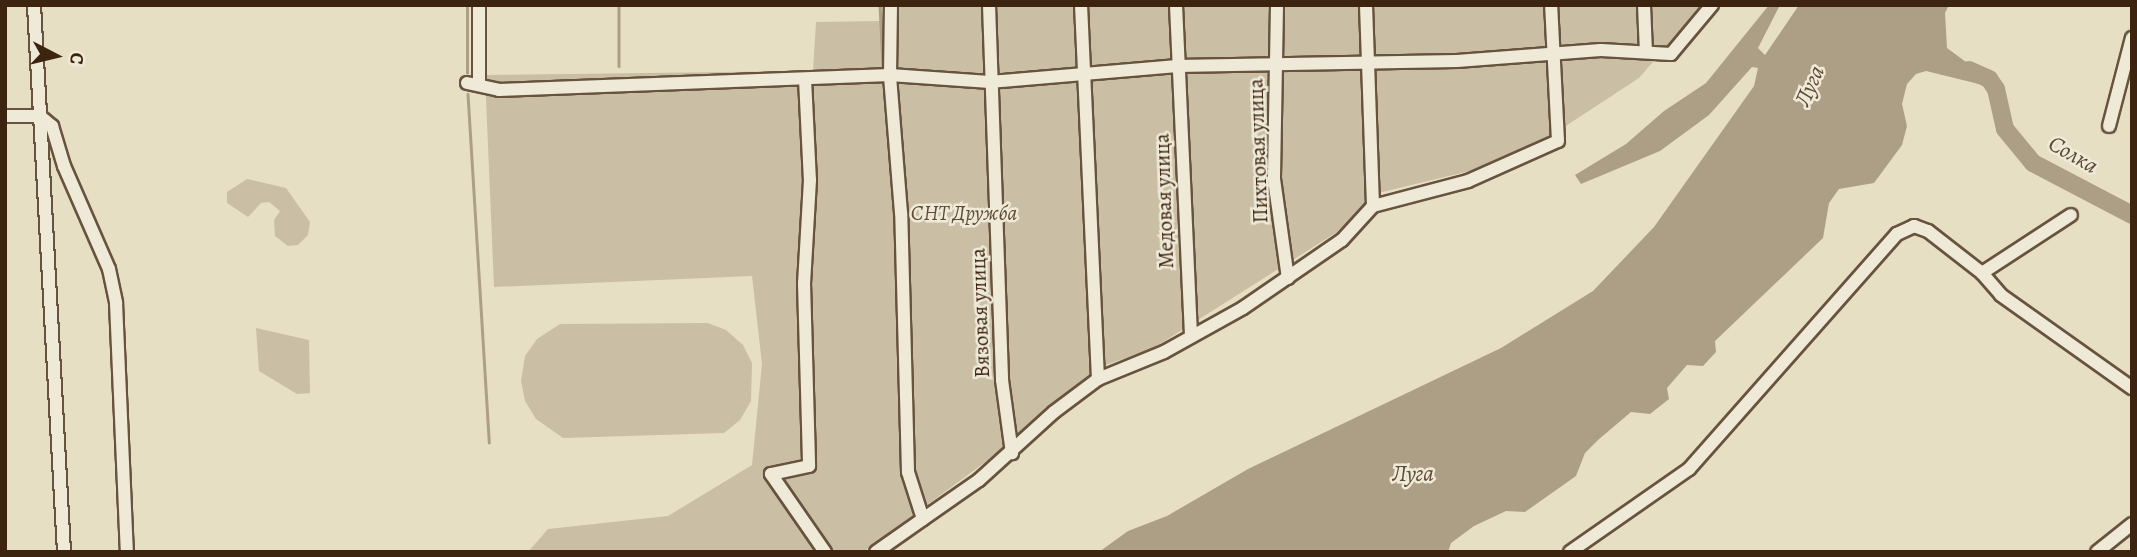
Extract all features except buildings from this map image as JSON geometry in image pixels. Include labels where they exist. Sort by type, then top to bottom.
[{"type":"street","points":[[34,5],[64,552]]},
{"type":"street","points":[[479,5],[473,84],[499,90],[890,75],[990,84],[1083,71],[1177,66],[1646,52],[1671,54],[1712,5]]},
{"type":"street","points":[[891,5],[890,75],[901,214],[908,472],[923,519]]},
{"type":"street","name":"Вязовая улица","points":[[989,5],[1002,380],[1012,453]]},
{"type":"street","points":[[1082,5],[1098,379]]},
{"type":"street","name":"Медовая улица","points":[[1176,5],[1191,335]]},
{"type":"street","name":"Пихтовая улица","points":[[1277,5],[1274,179],[1288,278]]},
{"type":"street","points":[[1366,5],[1373,206]]},
{"type":"street","points":[[876,552],[1012,453],[1054,412],[1098,379],[1123,372],[1288,278],[1342,240],[1373,206],[1468,181],[1559,141],[1551,55],[1551,5]]},
{"type":"street","points":[[1644,5],[1646,52]]},
{"type":"street","points":[[2109,126],[2132,38]]},
{"type":"street","points":[[805,79],[810,180],[804,284],[809,466],[771,474],[825,552]]},
{"type":"street","points":[[5,116],[40,116],[52,126],[64,166],[111,277],[116,303],[127,552]]},
{"type":"street","points":[[1982,273],[2071,215]]},
{"type":"street","points":[[1570,552],[1689,469],[1897,234],[1914,226],[1928,231],[1982,273],[2001,295],[2132,388]]},
{"type":"street","points":[[2097,552],[2131,527]]},
{"type":"green space","name":"СНТ Дружба","points":[[880,5],[1702,5],[1639,78],[1549,137],[1474,170],[1378,193],[1337,232],[1152,349],[1103,366],[999,452],[863,552],[528,552],[548,529],[668,516],[752,465],[762,364],[752,276],[494,287],[485,75],[813,71],[816,22],[880,21]]},
{"type":"green space","points":[[247,179],[286,188],[310,222],[308,235],[298,245],[288,246],[275,236],[274,220],[280,211],[269,202],[261,203],[248,217],[227,203],[227,192]]},
{"type":"green space","points":[[708,323],[726,330],[743,345],[752,363],[751,401],[740,420],[724,433],[563,438],[536,419],[525,401],[521,381],[525,356],[537,339],[560,324]]},
{"type":"green space","points":[[256,328],[309,340],[310,393],[297,394],[259,371]]},
{"type":"water","name":"Луга","points":[[1769,5],[1780,5],[1758,48],[1765,55],[1799,5],[1949,5],[1945,13],[1947,48],[1989,79],[1979,84],[1926,71],[1916,74],[1907,84],[1902,104],[1907,126],[1902,145],[1874,183],[1839,189],[1829,203],[1823,238],[1715,341],[1716,352],[1703,366],[1687,365],[1667,388],[1669,399],[1650,414],[1631,412],[1598,440],[1585,453],[1576,476],[1525,512],[1506,511],[1474,526],[1451,543],[1448,552],[1099,552],[1128,531],[1167,516],[1248,469],[1501,348],[1593,291],[1654,227],[1754,86],[1758,68],[1752,67],[1709,115],[1660,151],[1581,184],[1575,175],[1626,144],[1664,111],[1706,83]]},
{"type":"waterway","points":[[467,5],[467,73]]},
{"type":"waterway","points":[[619,5],[619,66]]},
{"type":"waterway","points":[[880,5],[883,67]]},
{"type":"waterway","name":"Солка","points":[[1969,70],[1989,79],[1996,89],[2005,129],[2033,163],[2132,215]]},
{"type":"waterway","points":[[468,94],[489,442]]}]
